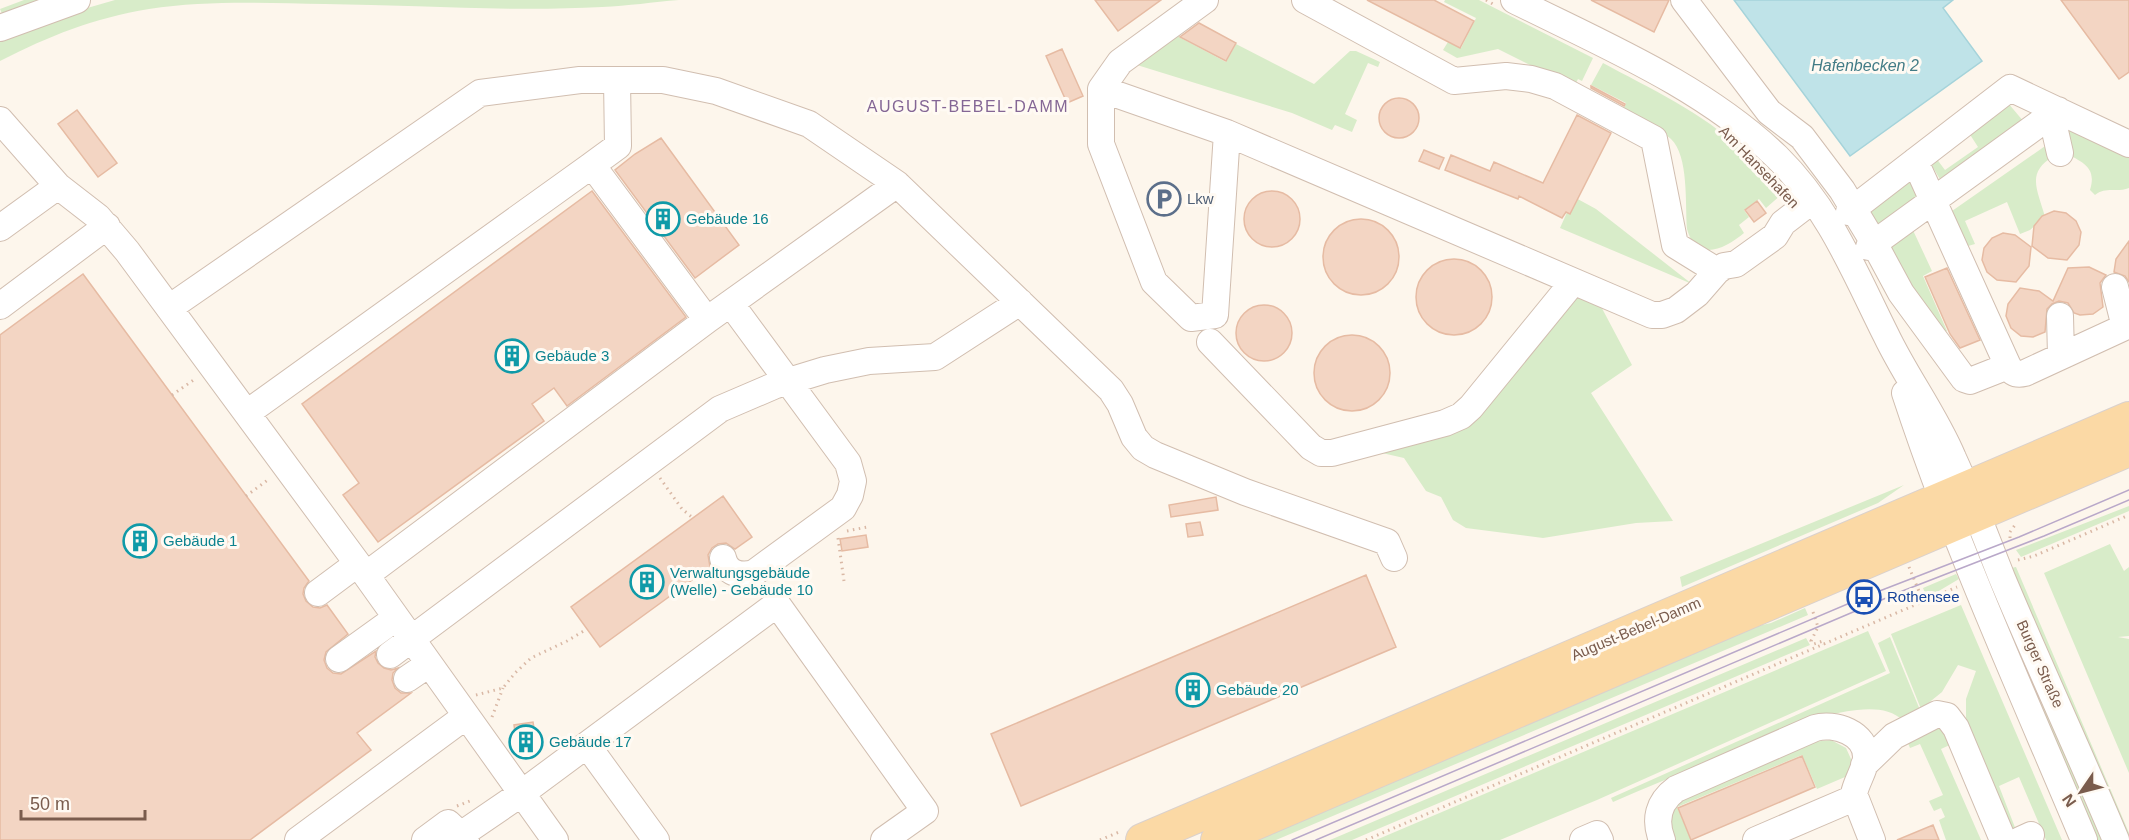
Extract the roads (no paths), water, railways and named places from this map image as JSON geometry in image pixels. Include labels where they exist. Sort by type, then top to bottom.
[{"type":"main road","name":"August-Bebel-Damm","points":[[1217,840],[1959,506],[2129,418]]},
{"type":"main road","name":"August-Bebel-Damm","points":[[1142,840],[1959,506],[2129,451]]},
{"type":"street","points":[[0,28],[77,0]]},
{"type":"street","points":[[1205,0],[1120,62],[1101,89],[1101,144],[1154,282],[1191,318],[1215,315],[1227,133]]},
{"type":"street","points":[[1305,0],[1454,81],[1506,76],[1531,79],[1556,86],[1654,139],[1675,245],[1721,268]]},
{"type":"street","points":[[1684,0],[1769,112],[1802,137],[1842,190],[1851,211],[1901,293],[1965,380],[1971,381],[2008,366]]},
{"type":"street","name":"Am Hansehafen","points":[[1505,2],[1659,74],[1735,122],[1774,155],[1813,200],[1851,261],[1959,506]]},
{"type":"street","points":[[169,308],[480,93],[580,80],[663,80],[716,91],[809,124],[897,184],[1111,390],[1122,406],[1132,433],[1147,450],[1202,475],[1387,542],[1394,558]]},
{"type":"street","points":[[247,413],[618,146],[616,80]]},
{"type":"street","points":[[1851,211],[2010,87],[2051,114],[2129,144]]},
{"type":"street","points":[[1101,89],[1227,133],[1645,313],[1662,315],[1672,312],[1697,294],[1721,268],[1729,255],[1767,226],[1783,223],[1813,200]]},
{"type":"street","points":[[1872,245],[2051,114]]},
{"type":"street","points":[[2051,114],[2060,153]]},
{"type":"street","points":[[0,120],[58,186],[88,208],[107,226],[127,251],[362,570],[555,840]]},
{"type":"street","points":[[1915,161],[2008,366],[2014,372],[2020,374],[2127,326],[2115,287]]},
{"type":"street","points":[[592,165],[707,321]]},
{"type":"street","points":[[318,593],[362,570],[897,184]]},
{"type":"street","points":[[0,228],[58,186]]},
{"type":"street","points":[[0,306],[107,226]]},
{"type":"street","points":[[1210,342],[1311,447],[1321,453],[1332,453],[1445,423],[1461,416],[1471,407],[1573,282]]},
{"type":"street","points":[[390,655],[720,409],[787,381],[825,370],[869,361],[935,357],[1020,302]]},
{"type":"street","points":[[723,558],[724,565],[734,573],[742,576],[754,573],[833,526],[848,499],[853,481],[848,463],[731,304]]},
{"type":"street","points":[[2060,316],[2061,356]]},
{"type":"street","name":"Burger Straße","points":[[1959,506],[2084,840]]},
{"type":"street","name":"Burger Straße","points":[[1959,506],[2116,840]]},
{"type":"street","points":[[425,840],[448,823],[464,837],[777,604],[925,811],[884,840]]},
{"type":"street","points":[[339,659],[396,618]]},
{"type":"street","points":[[407,679],[429,664]]},
{"type":"street","points":[[298,840],[462,710]]},
{"type":"street","points":[[1864,765],[1894,736],[1937,714],[1947,716],[1956,728],[2003,840]]},
{"type":"street","points":[[1662,840],[1658,822],[1659,811],[1664,800],[1676,789],[1815,728],[1833,726],[1851,733],[1859,740],[1864,750],[1866,757],[1854,791],[1854,798],[1872,840]]},
{"type":"street","points":[[587,745],[656,840]]},
{"type":"street","points":[[1756,840],[1854,798]]},
{"type":"street","points":[[1583,840],[1597,834],[1600,840]]},
{"type":"water","name":"Hafenbecken 2","points":[[1734,0],[1953,0],[1943,8],[1982,61],[1850,156]]},
{"type":"tram line","points":[[1292,840],[1864,597],[2019,537],[2129,490]]},
{"type":"tram line","points":[[1316,840],[1905,590],[2129,500]]},
{"type":"place","name":"Lkw","points":[[1164,199]]},
{"type":"place","name":"Gebäude 16","points":[[663,219]]},
{"type":"place","name":"Gebäude 3","points":[[512,356]]},
{"type":"place","name":"Gebäude 1","points":[[140,541]]},
{"type":"place","name":"Verwaltungsgebäude (Welle) - Gebäude 10","points":[[647,582]]},
{"type":"place","name":"Rothensee","points":[[1864,597]]},
{"type":"place","name":"Gebäude 20","points":[[1193,690]]},
{"type":"place","name":"Gebäude 17","points":[[526,742]]},
{"type":"district","name":"AUGUST-BEBEL-DAMM","points":[[968,106]]}]
